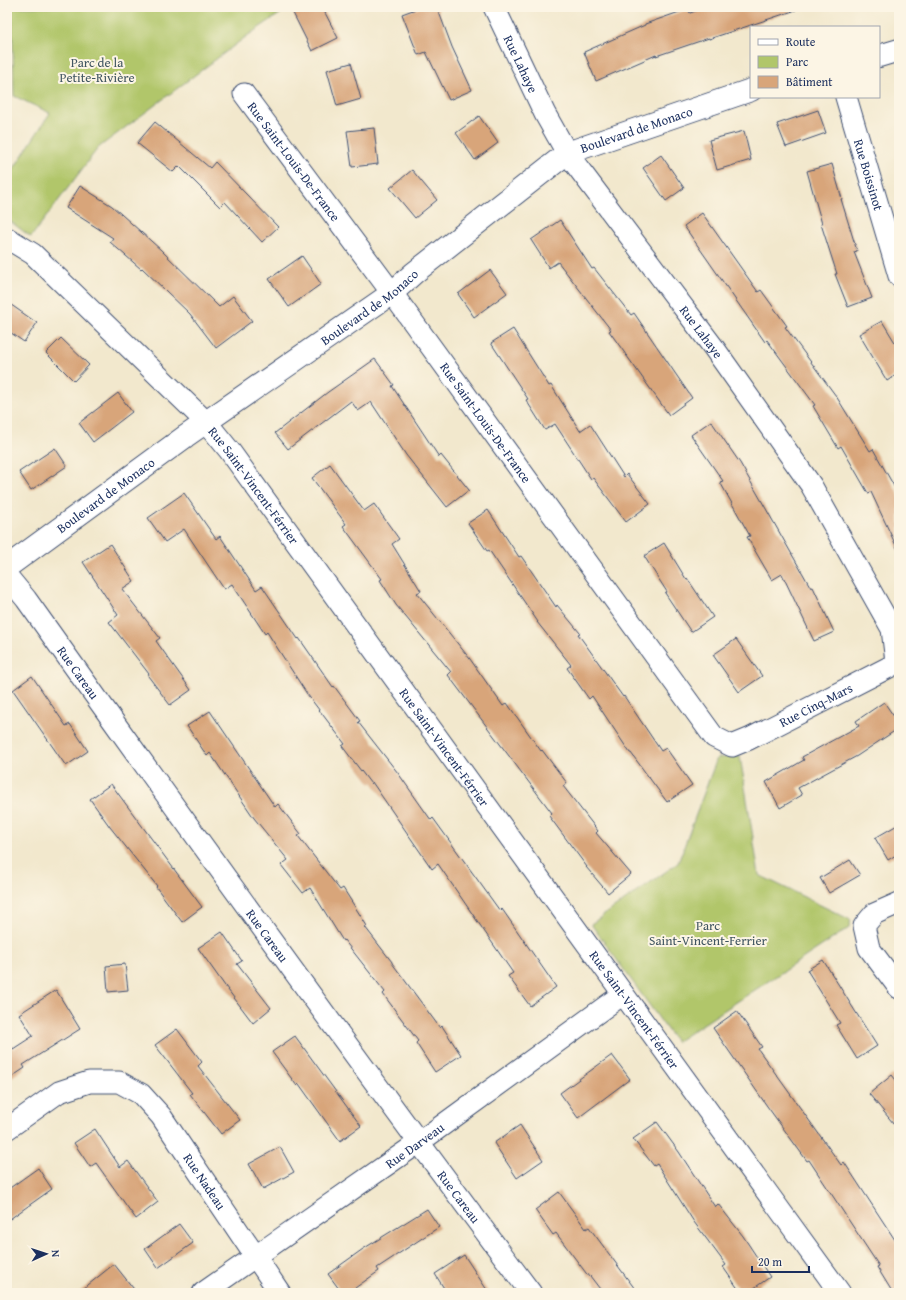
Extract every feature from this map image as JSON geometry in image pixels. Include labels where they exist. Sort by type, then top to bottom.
[{"type":"street","name":"Rue Lahaye","points":[[494,7],[545,114],[568,153],[714,348],[811,485],[892,629],[898,662]]},
{"type":"street","points":[[880,56],[899,50]]},
{"type":"street","name":"Boulevard de Monaco","points":[[7,567],[186,436],[207,423],[392,293],[414,273],[568,153],[750,90]]},
{"type":"street","name":"Rue Saint-Louis-De-France","points":[[244,94],[392,293],[714,737],[732,746]]},
{"type":"street","name":"Rue Boissinot","points":[[846,98],[899,276]]},
{"type":"street","name":"Rue Saint-Vincent-Férrier","points":[[7,238],[33,254],[207,423],[229,450],[840,1293]]},
{"type":"street","name":"Rue Careau","points":[[7,576],[26,599],[227,880],[418,1143],[531,1293]]},
{"type":"street","name":"Rue Cinq-Mars","points":[[732,746],[749,740],[898,662]]},
{"type":"street","points":[[899,902],[874,914],[864,926],[869,948],[899,988]]},
{"type":"street","name":"Rue Darveau","points":[[203,1293],[418,1143],[623,994]]},
{"type":"street","name":"Rue Nadeau","points":[[7,1129],[59,1092],[89,1082],[119,1082],[141,1094],[161,1116],[280,1293]]},
{"type":"green space","name":"Parc de la Petite-Rivière","points":[[12,7],[290,7],[247,36],[98,148],[31,237],[7,219],[7,179],[50,113],[14,96]]},
{"type":"green space","name":"Parc Saint-Vincent-Ferrier","points":[[740,756],[759,875],[851,920],[849,928],[676,1042],[591,924],[678,863],[717,758]]},
{"type":"building","points":[[290,7],[322,7],[338,38],[312,51]]},
{"type":"building","points":[[421,7],[437,7],[452,47],[472,90],[449,100],[426,52],[418,55],[402,14]]},
{"type":"building","points":[[707,7],[795,7],[796,10],[656,55],[596,81],[584,52],[645,24],[688,9],[690,13]]},
{"type":"building","points":[[351,63],[361,99],[337,106],[327,70]]},
{"type":"building","points":[[818,110],[826,133],[786,147],[777,124]]},
{"type":"building","points":[[479,116],[498,143],[475,160],[456,133]]},
{"type":"building","points":[[155,122],[210,168],[215,162],[278,227],[262,242],[225,202],[220,207],[179,166],[173,172],[137,143]]},
{"type":"building","points":[[374,128],[378,164],[352,167],[347,131]]},
{"type":"building","points":[[744,131],[751,160],[717,170],[709,140]]},
{"type":"building","points":[[661,155],[684,188],[666,201],[643,168]]},
{"type":"building","points":[[832,164],[857,251],[854,252],[872,298],[848,307],[835,274],[837,274],[821,224],[807,171]]},
{"type":"building","points":[[412,170],[437,200],[415,218],[390,188]]},
{"type":"building","points":[[80,186],[112,206],[161,250],[219,307],[233,296],[252,321],[216,348],[190,314],[142,268],[141,269],[110,242],[113,238],[66,208]]},
{"type":"building","points":[[702,213],[758,292],[761,290],[787,326],[785,327],[836,396],[870,451],[873,449],[899,495],[899,552],[871,492],[868,493],[841,446],[838,448],[813,406],[815,405],[767,340],[765,342],[684,226]]},
{"type":"building","points":[[560,220],[592,269],[594,268],[631,315],[634,313],[692,398],[669,415],[609,331],[611,330],[558,262],[549,268],[531,240]]},
{"type":"building","points":[[302,256],[321,284],[289,307],[269,279]]},
{"type":"building","points":[[490,270],[507,293],[474,317],[458,294]]},
{"type":"building","points":[[7,302],[37,323],[24,342],[7,330]]},
{"type":"building","points":[[882,321],[899,349],[899,373],[887,381],[859,334]]},
{"type":"building","points":[[513,329],[549,386],[551,385],[580,431],[590,424],[624,477],[627,474],[650,504],[626,522],[593,478],[591,479],[555,424],[545,430],[526,400],[528,399],[491,343]]},
{"type":"building","points":[[61,338],[89,365],[74,381],[46,353]]},
{"type":"building","points":[[375,359],[394,385],[392,386],[439,457],[441,455],[469,490],[447,507],[406,455],[371,402],[358,411],[351,401],[288,449],[275,433],[328,392]]},
{"type":"building","points":[[118,393],[132,412],[93,442],[79,423]]},
{"type":"building","points":[[711,421],[740,463],[811,588],[813,587],[834,632],[814,641],[782,574],[772,580],[747,537],[750,536],[720,482],[723,481],[691,435]]},
{"type":"building","points":[[55,448],[67,466],[31,490],[19,472]]},
{"type":"building","points":[[330,464],[364,511],[374,504],[399,539],[392,544],[421,591],[417,593],[470,659],[503,706],[507,703],[541,751],[542,750],[567,783],[563,786],[598,831],[596,833],[631,874],[608,893],[586,867],[549,816],[552,813],[448,675],[451,672],[396,605],[380,580],[382,579],[343,526],[346,524],[312,478]]},
{"type":"building","points":[[184,493],[216,539],[220,536],[256,590],[262,586],[298,639],[299,638],[333,687],[334,686],[360,721],[358,722],[398,773],[431,820],[433,818],[500,911],[502,909],[556,987],[530,1006],[508,976],[513,973],[438,864],[432,869],[372,782],[371,784],[342,746],[345,744],[307,694],[267,632],[265,634],[232,584],[224,589],[184,529],[165,542],[148,518]]},
{"type":"building","points":[[488,510],[519,557],[521,556],[556,607],[557,605],[580,633],[578,634],[623,697],[624,696],[661,751],[666,748],[692,785],[667,802],[630,753],[592,696],[589,699],[567,668],[571,665],[537,622],[489,550],[487,551],[468,523]]},
{"type":"building","points":[[664,543],[686,579],[687,578],[713,617],[691,632],[665,593],[667,592],[644,556]]},
{"type":"building","points":[[110,544],[134,581],[122,589],[160,638],[156,641],[191,690],[170,705],[148,676],[149,674],[109,622],[118,615],[83,562]]},
{"type":"building","points":[[736,639],[762,676],[739,692],[713,655]]},
{"type":"building","points":[[32,676],[66,726],[70,724],[88,751],[66,766],[13,690]]},
{"type":"building","points":[[884,702],[899,724],[899,728],[857,756],[798,788],[802,795],[780,808],[766,782],[804,760],[802,757],[859,726],[856,721]]},
{"type":"building","points":[[210,711],[275,807],[278,804],[301,834],[298,836],[340,890],[343,888],[367,926],[365,927],[440,1028],[442,1026],[461,1055],[435,1072],[416,1043],[418,1041],[383,994],[385,992],[344,940],[343,941],[310,888],[303,893],[281,865],[288,860],[254,818],[210,753],[207,756],[187,726]]},
{"type":"building","points":[[111,784],[202,907],[182,922],[156,887],[157,886],[110,827],[90,799]]},
{"type":"building","points":[[899,824],[899,853],[888,860],[875,838]]},
{"type":"building","points":[[850,860],[860,875],[829,893],[820,878]]},
{"type":"building","points":[[222,932],[242,961],[237,964],[271,1008],[253,1023],[198,948]]},
{"type":"building","points":[[823,960],[877,1046],[857,1059],[836,1025],[840,1023],[807,970]]},
{"type":"building","points":[[125,964],[128,990],[108,992],[106,966]]},
{"type":"building","points":[[56,990],[80,1029],[23,1065],[25,1068],[7,1080],[7,1039],[13,1049],[33,1036],[19,1014]]},
{"type":"building","points":[[737,1011],[762,1047],[758,1049],[841,1165],[844,1162],[899,1246],[899,1293],[893,1293],[877,1267],[879,1266],[809,1160],[807,1161],[767,1106],[713,1028]]},
{"type":"building","points":[[177,1029],[202,1062],[198,1066],[240,1120],[221,1134],[155,1045]]},
{"type":"building","points":[[295,1036],[361,1126],[340,1141],[299,1084],[297,1086],[272,1052]]},
{"type":"building","points":[[612,1055],[630,1079],[578,1118],[560,1093]]},
{"type":"building","points":[[892,1075],[899,1084],[899,1130],[869,1094]]},
{"type":"building","points":[[657,1122],[679,1152],[715,1207],[718,1204],[743,1236],[770,1277],[747,1293],[741,1293],[723,1267],[726,1265],[694,1222],[657,1164],[654,1166],[633,1139]]},
{"type":"building","points":[[520,1125],[543,1160],[517,1178],[494,1143]]},
{"type":"building","points":[[95,1129],[120,1167],[128,1161],[158,1202],[136,1219],[96,1163],[90,1167],[74,1143]]},
{"type":"building","points":[[280,1147],[294,1172],[263,1189],[249,1164]]},
{"type":"building","points":[[38,1168],[52,1189],[7,1221],[7,1190]]},
{"type":"building","points":[[559,1192],[586,1229],[589,1227],[638,1293],[603,1293],[556,1233],[553,1235],[535,1210]]},
{"type":"building","points":[[427,1209],[439,1227],[377,1268],[379,1271],[348,1293],[342,1293],[328,1274],[363,1249]]},
{"type":"building","points":[[179,1224],[193,1243],[158,1268],[145,1249]]},
{"type":"building","points":[[464,1255],[489,1293],[447,1293],[435,1274]]},
{"type":"building","points":[[114,1264],[137,1293],[78,1293]]}]
